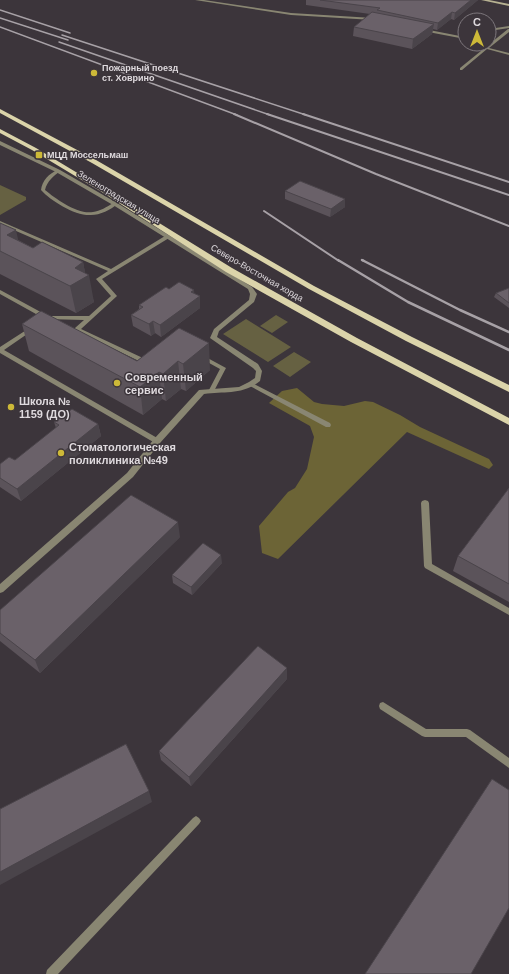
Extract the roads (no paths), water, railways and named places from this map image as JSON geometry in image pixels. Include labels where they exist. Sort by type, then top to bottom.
[{"type":"main road","name":"Северо-Восточная хорда","points":[[0,111],[42,132],[121,176],[247,251],[341,302],[509,389]]},
{"type":"main road","name":"Северо-Восточная хорда","points":[[0,131],[34,149],[107,193],[229,270],[354,340],[509,422]]},
{"type":"street","points":[[483,0],[509,5]]},
{"type":"street","name":"Зеленоградская улица","points":[[0,143],[58,171],[115,204],[250,288],[254,292],[254,297],[252,300],[216,330],[213,338],[256,366],[259,371],[258,379],[252,385]]},
{"type":"street","points":[[0,589],[130,476],[157,441],[202,392],[212,390],[237,390],[252,385]]},
{"type":"lane","points":[[197,0],[291,14],[358,17],[380,20]]},
{"type":"lane","points":[[422,29],[457,36]]},
{"type":"lane","points":[[497,30],[509,29]]},
{"type":"lane","points":[[497,38],[509,29]]},
{"type":"lane","points":[[497,50],[509,54]]},
{"type":"lane","points":[[460,69],[479,52]]},
{"type":"lane","points":[[58,171],[54,173],[44,184],[43,190],[49,196],[84,214],[93,214],[115,204]]},
{"type":"lane","points":[[0,222],[111,271]]},
{"type":"lane","points":[[150,358],[145,362],[77,329],[114,296],[99,279],[166,236]]},
{"type":"lane","points":[[0,292],[47,318],[90,318]]},
{"type":"lane","points":[[41,322],[47,318]]},
{"type":"lane","points":[[36,326],[0,350],[157,441]]},
{"type":"lane","points":[[198,355],[223,368],[212,390]]},
{"type":"lane","points":[[252,385],[328,425]]},
{"type":"lane","points":[[425,503],[428,566],[509,612]]},
{"type":"lane","points":[[382,706],[425,733],[467,733],[509,764]]},
{"type":"lane","points":[[51,974],[196,821]]},
{"type":"railway","points":[[0,10],[70,33]]},
{"type":"railway","points":[[0,18],[68,40]]},
{"type":"railway","points":[[0,27],[237,115]]},
{"type":"railway","points":[[62,35],[306,115]]},
{"type":"railway","points":[[59,42],[270,115]]},
{"type":"railway","points":[[234,114],[376,174],[509,226]]},
{"type":"railway","points":[[267,114],[509,195]]},
{"type":"railway","points":[[303,114],[509,182]]},
{"type":"railway","points":[[264,211],[339,261]]},
{"type":"railway","points":[[338,260],[408,302],[509,350]]},
{"type":"railway","points":[[364,261],[362,260],[460,310],[509,332]]},
{"type":"place","name":"Пожарный поезд ст. Ховрино","points":[[94,73]]},
{"type":"place","name":"МЦД Моссельмаш","points":[[39,155]]},
{"type":"place","name":"Современный сервис","points":[[117,383]]},
{"type":"place","name":"Школа № 1159 (ДО)","points":[[11,407]]},
{"type":"place","name":"Стоматологическая поликлиника №49","points":[[61,453]]}]
